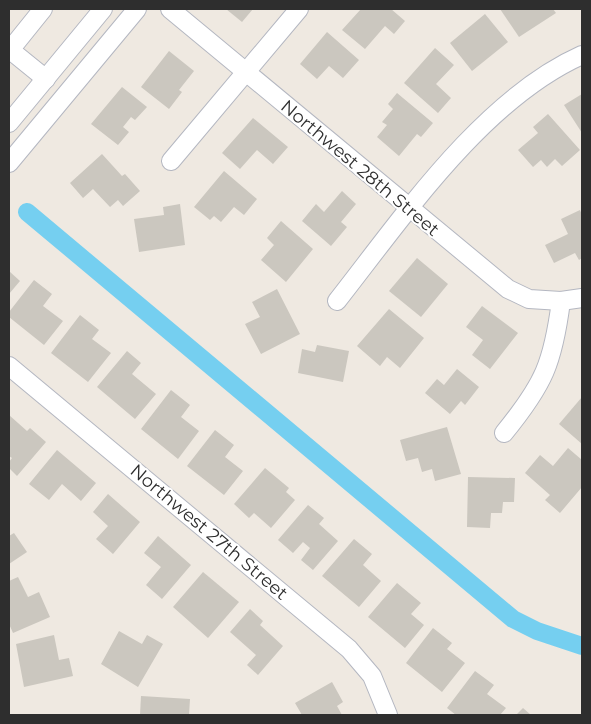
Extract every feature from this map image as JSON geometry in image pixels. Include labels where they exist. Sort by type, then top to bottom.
[{"type":"street","points":[[42,9],[9,50],[46,79]]},
{"type":"street","points":[[9,123],[103,9]]},
{"type":"street","points":[[9,163],[137,9]]},
{"type":"street","name":"Northwest 28th Street","points":[[170,9],[409,209],[508,289],[529,299],[561,301],[582,298]]},
{"type":"street","points":[[170,161],[299,9]]},
{"type":"street","points":[[337,301],[409,209],[478,128],[528,88],[582,55]]},
{"type":"street","points":[[504,433],[529,402],[545,374],[556,342],[561,301]]},
{"type":"street","name":"Northwest 27th Street","points":[[9,366],[349,649],[372,676],[388,715]]},
{"type":"building","points":[[226,9],[253,9],[242,22]]},
{"type":"building","points":[[361,9],[391,9],[405,21],[394,34],[385,26],[365,49],[342,30]]},
{"type":"building","points":[[500,9],[553,9],[556,13],[519,37]]},
{"type":"building","points":[[485,14],[508,42],[472,71],[450,43]]},
{"type":"building","points":[[327,32],[359,60],[343,78],[329,66],[317,79],[300,64]]},
{"type":"building","points":[[435,48],[454,65],[436,84],[451,98],[438,113],[404,83]]},
{"type":"building","points":[[169,51],[194,71],[179,90],[182,92],[169,109],[141,87]]},
{"type":"building","points":[[122,87],[147,107],[135,120],[131,117],[123,127],[129,132],[118,145],[91,124]]},
{"type":"building","points":[[397,93],[433,123],[421,137],[417,134],[399,156],[377,137],[387,125],[382,122],[393,109],[388,104]]},
{"type":"building","points":[[582,94],[582,133],[564,105]]},
{"type":"building","points":[[548,114],[580,150],[562,166],[555,159],[547,167],[541,160],[533,167],[518,150],[538,133],[533,127]]},
{"type":"building","points":[[253,118],[288,147],[273,164],[257,150],[240,169],[222,153]]},
{"type":"building","points":[[102,154],[122,176],[125,174],[140,191],[123,206],[118,200],[110,207],[93,189],[83,198],[70,183]]},
{"type":"building","points":[[224,171],[257,199],[244,215],[234,207],[221,222],[214,216],[210,220],[194,207]]},
{"type":"building","points":[[342,191],[356,204],[341,222],[347,227],[331,246],[302,221],[316,204],[324,212]]},
{"type":"building","points":[[180,204],[185,245],[139,252],[134,219],[164,215],[163,207]]},
{"type":"building","points":[[580,210],[582,215],[582,258],[579,260],[575,253],[554,263],[545,245],[568,234],[561,219]]},
{"type":"building","points":[[281,221],[313,249],[286,282],[261,260],[274,245],[267,238]]},
{"type":"building","points":[[417,258],[448,284],[421,317],[389,291]]},
{"type":"building","points":[[9,271],[20,281],[9,294]]},
{"type":"building","points":[[34,280],[52,294],[43,306],[63,321],[44,345],[9,317],[9,312]]},
{"type":"building","points":[[277,289],[300,334],[261,354],[245,324],[260,317],[252,302]]},
{"type":"building","points":[[482,306],[518,333],[490,369],[472,355],[483,340],[466,327]]},
{"type":"building","points":[[389,309],[424,338],[400,368],[387,357],[380,366],[357,346]]},
{"type":"building","points":[[80,315],[99,330],[92,339],[111,353],[88,382],[51,353]]},
{"type":"building","points":[[317,345],[349,351],[343,382],[298,373],[302,349],[315,352]]},
{"type":"building","points":[[127,351],[141,363],[132,374],[156,394],[135,419],[97,387]]},
{"type":"building","points":[[457,369],[479,387],[465,405],[461,401],[450,414],[425,393],[437,379],[444,385]]},
{"type":"building","points":[[171,390],[190,405],[181,417],[199,431],[178,459],[141,429]]},
{"type":"building","points":[[582,397],[582,444],[559,424]]},
{"type":"building","points":[[9,415],[27,431],[30,428],[46,442],[17,476],[9,468],[9,462],[12,458],[9,456]]},
{"type":"building","points":[[447,427],[461,474],[435,481],[432,469],[422,472],[418,458],[406,461],[400,440]]},
{"type":"building","points":[[215,430],[234,445],[225,457],[243,471],[224,495],[187,466]]},
{"type":"building","points":[[568,448],[582,460],[582,487],[560,513],[545,500],[550,495],[525,473],[540,455],[553,466]]},
{"type":"building","points":[[57,450],[96,483],[81,501],[62,484],[49,500],[29,484]]},
{"type":"building","points":[[265,468],[289,488],[286,492],[295,500],[271,528],[254,513],[249,518],[234,504]]},
{"type":"building","points":[[468,477],[515,478],[514,502],[503,502],[502,513],[491,513],[490,528],[467,527]]},
{"type":"building","points":[[108,494],[140,522],[113,554],[96,539],[108,526],[93,512]]},
{"type":"building","points":[[308,505],[324,518],[319,524],[338,541],[313,570],[301,560],[310,548],[303,542],[293,553],[278,540]]},
{"type":"building","points":[[14,533],[27,552],[9,564],[9,536]]},
{"type":"building","points":[[158,536],[191,565],[162,599],[146,585],[161,567],[144,553]]},
{"type":"building","points":[[354,539],[372,554],[363,565],[381,581],[359,607],[322,576]]},
{"type":"building","points":[[203,572],[239,602],[208,638],[173,607]]},
{"type":"building","points":[[18,577],[28,597],[39,592],[50,617],[13,633],[9,624],[9,581]]},
{"type":"building","points":[[397,583],[421,603],[411,614],[424,625],[405,648],[368,617]]},
{"type":"building","points":[[250,609],[263,621],[260,625],[283,646],[258,675],[247,665],[256,655],[230,632]]},
{"type":"building","points":[[433,628],[452,643],[447,649],[465,663],[442,692],[406,663]]},
{"type":"building","points":[[119,631],[142,644],[147,635],[163,644],[138,687],[101,664]]},
{"type":"building","points":[[54,635],[59,660],[69,658],[73,676],[24,687],[16,644]]},
{"type":"building","points":[[475,671],[494,685],[487,694],[506,708],[500,715],[456,715],[447,708]]},
{"type":"building","points":[[332,682],[343,702],[337,706],[342,715],[302,715],[295,703]]},
{"type":"building","points":[[141,696],[190,699],[189,715],[140,715]]},
{"type":"building","points":[[523,708],[531,715],[516,715]]},
{"type":"waterway","points":[[27,212],[513,619],[537,631],[582,646]]}]
